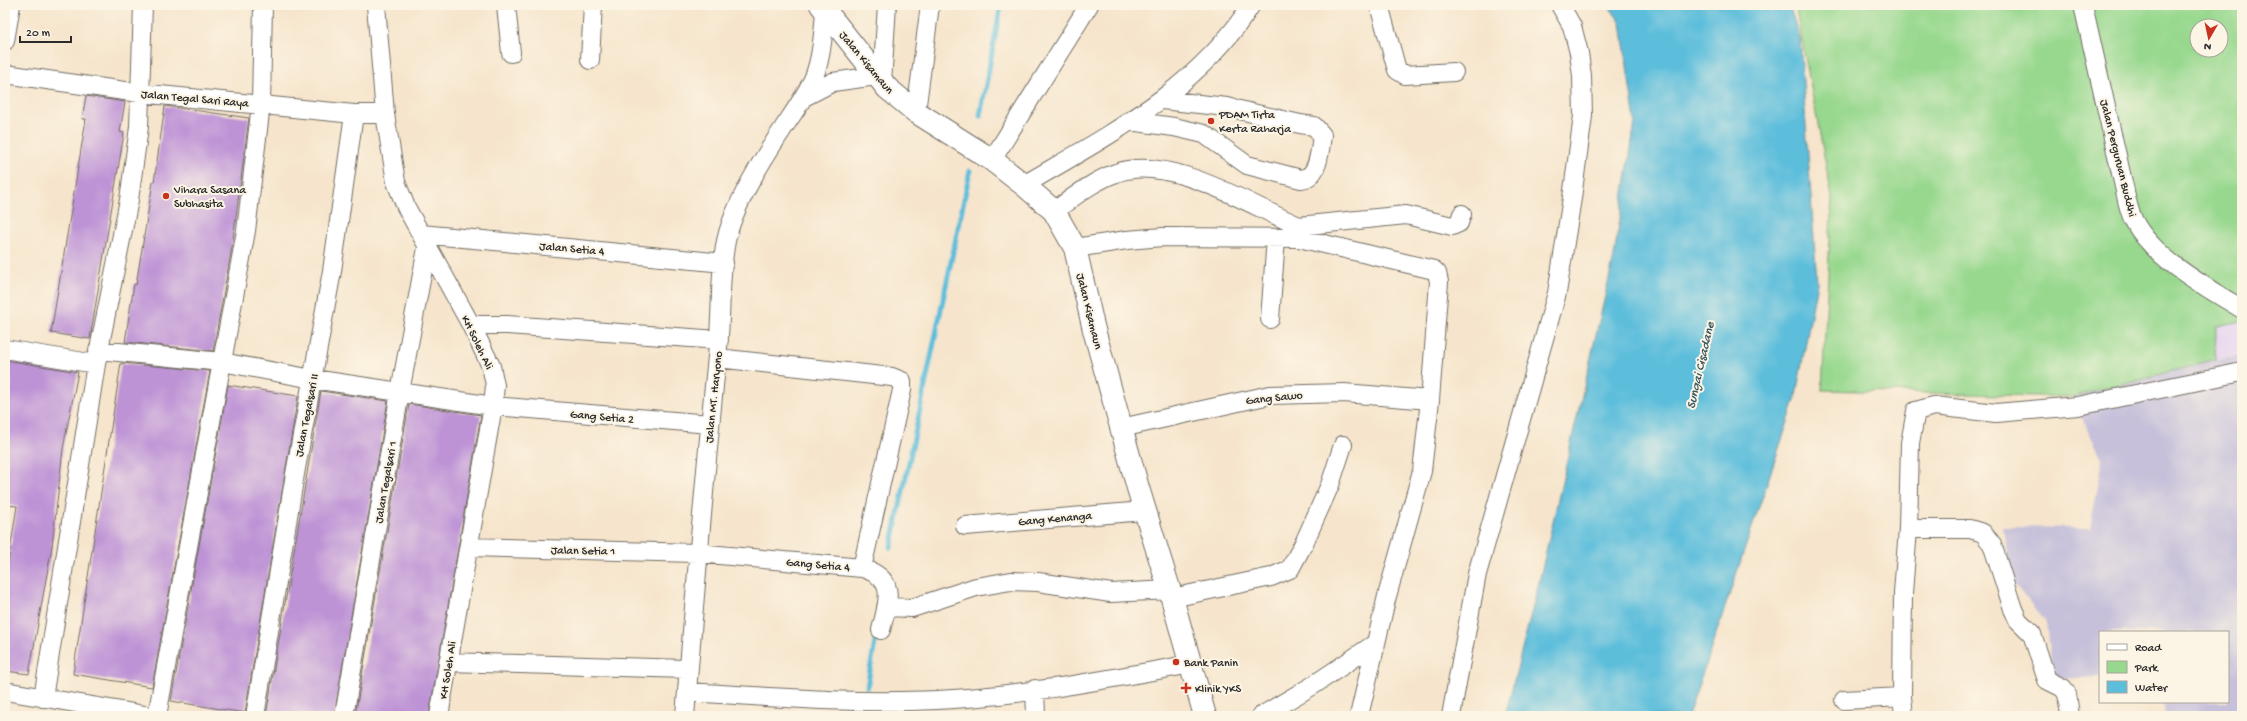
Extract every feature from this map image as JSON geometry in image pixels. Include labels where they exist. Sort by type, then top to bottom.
[{"type":"main road","name":"Jalan Kisamaun","points":[[823,8],[879,79],[916,112],[992,160],[1024,185],[1054,211],[1075,248],[1121,428],[1144,510],[1192,664],[1206,716]]},
{"type":"street","points":[[5,41],[11,5]]},
{"type":"street","points":[[44,698],[97,357],[129,200],[139,127],[143,5]]},
{"type":"street","points":[[157,716],[246,231],[261,104],[263,5]]},
{"type":"street","name":"KH Soleh Ali","points":[[376,5],[385,114],[396,182],[424,241],[471,324],[493,373],[493,406],[439,716]]},
{"type":"street","points":[[506,5],[511,52]]},
{"type":"street","points":[[590,60],[593,5]]},
{"type":"street","points":[[879,79],[888,5]]},
{"type":"street","points":[[916,112],[930,5]]},
{"type":"street","points":[[992,160],[1089,5]]},
{"type":"street","points":[[1024,185],[1162,100],[1228,40],[1251,5]]},
{"type":"street","points":[[1379,5],[1397,70],[1405,75],[1454,72]]},
{"type":"street","points":[[1451,716],[1477,574],[1557,293],[1572,198],[1583,116],[1582,76],[1579,52],[1572,26],[1560,5]]},
{"type":"street","name":"Jalan Perguruan Buddhi","points":[[2083,5],[2124,191],[2134,221],[2152,245],[2171,262],[2242,309]]},
{"type":"street","name":"Jalan MT. Haryono","points":[[685,716],[687,669],[697,553],[719,340],[726,242],[732,218],[780,132],[804,97],[819,62],[823,8]]},
{"type":"street","name":"Jalan Tegal Sari Raya","points":[[5,74],[139,93],[354,114],[385,114]]},
{"type":"street","name":"Jalan MT. Haryono","points":[[804,97],[833,82],[879,79]]},
{"type":"street","points":[[1129,121],[1174,127],[1204,134],[1246,165],[1301,179],[1308,178],[1313,174],[1322,135],[1314,126],[1227,107],[1162,100]]},
{"type":"street","name":"Jalan Tegalsari II","points":[[255,716],[295,474],[332,271],[354,114]]},
{"type":"street","points":[[1054,211],[1096,182],[1123,170],[1142,170],[1180,175],[1205,183],[1239,197],[1299,232],[1434,270],[1437,273],[1439,282],[1430,400],[1422,471],[1376,644],[1359,716]]},
{"type":"street","points":[[1075,248],[1152,238],[1276,238],[1299,232],[1406,215],[1452,226],[1459,223],[1462,214]]},
{"type":"street","points":[[1270,319],[1276,238]]},
{"type":"street","name":"Jalan Setia 4","points":[[424,241],[724,263]]},
{"type":"street","name":"Jalan Tegalsari 1","points":[[344,716],[400,392],[424,241]]},
{"type":"street","points":[[471,324],[507,325],[719,340]]},
{"type":"street","name":"Gang Setia 2","points":[[5,349],[97,357],[222,362],[313,379],[493,406],[710,424]]},
{"type":"street","points":[[717,358],[892,377],[902,381],[902,390],[862,568]]},
{"type":"street","points":[[1904,716],[1902,697],[1903,593],[1908,530],[1910,443],[1916,411],[1934,406],[1996,413],[2078,406],[2242,372]]},
{"type":"street","name":"Gang Sawo","points":[[1121,428],[1270,395],[1344,393],[1430,400]]},
{"type":"street","points":[[886,607],[912,608],[976,587],[1011,581],[1038,582],[1111,593],[1171,594],[1270,577],[1290,569],[1304,543],[1330,486],[1343,445]]},
{"type":"street","name":"Gang Kenanga","points":[[965,526],[1144,510]]},
{"type":"street","points":[[1908,530],[1970,530],[1988,537],[1992,544],[2018,620],[2032,634],[2047,680],[2063,688],[2067,694],[2070,716]]},
{"type":"street","name":"Jalan Setia 1","points":[[469,547],[697,553]]},
{"type":"street","name":"Gang Setia 4","points":[[697,553],[862,568],[880,577],[886,584],[889,596],[881,630]]},
{"type":"street","points":[[1260,716],[1312,686],[1376,644]]},
{"type":"street","points":[[448,662],[687,669]]},
{"type":"street","points":[[687,692],[853,700],[938,708],[1192,664]]},
{"type":"street","points":[[1035,690],[1036,716]]},
{"type":"street","points":[[5,691],[44,698],[72,710],[151,716]]},
{"type":"street","points":[[1844,700],[1902,697]]},
{"type":"shaded area","points":[[2242,322],[2242,356],[2215,360],[2216,327]]},
{"type":"shaded area","points":[[2242,356],[2242,716],[2164,716],[2165,703],[2229,703],[2229,631],[2099,631],[2099,677],[2052,679],[2046,622],[2015,585],[2002,527],[2090,528],[2103,460],[2071,397],[2215,360]]},
{"type":"green space","points":[[1795,5],[2242,5],[2242,322],[2216,327],[2215,360],[2071,397],[1822,390],[1832,197]]},
{"type":"water","name":"Sungai Cisadane","points":[[1608,5],[1789,5],[1800,39],[1817,283],[1795,401],[1688,716],[1505,716],[1536,595],[1614,257],[1635,122],[1621,23]]},
{"type":"building","points":[[86,96],[125,102],[120,132],[124,133],[90,339],[51,333],[86,119],[82,119]]},
{"type":"building","points":[[165,106],[249,118],[232,247],[213,351],[125,342],[134,284],[136,285],[154,182]]},
{"type":"building","points":[[5,360],[78,372],[63,449],[52,546],[29,674],[5,671],[5,583],[17,506],[5,505]]},
{"type":"building","points":[[121,363],[210,371],[152,687],[73,674]]},
{"type":"building","points":[[228,385],[298,396],[245,713],[171,701]]},
{"type":"building","points":[[321,391],[388,401],[334,716],[266,716]]},
{"type":"building","points":[[409,404],[481,415],[429,716],[355,716]]},
{"type":"waterway","points":[[980,116],[1001,5]]},
{"type":"waterway","points":[[891,548],[970,171]]},
{"type":"waterway","points":[[867,687],[877,631]]},
{"type":"waterway","points":[[862,716],[863,711]]},
{"type":"place","name":"PDAM Tirta Kerta Raharja","points":[[1211,121]]},
{"type":"place","name":"Vihara Sasana Subhasita","points":[[166,196]]},
{"type":"place","name":"Bank Panin","points":[[1176,662]]},
{"type":"place","name":"Klinik YKS","points":[[1186,688]]}]
